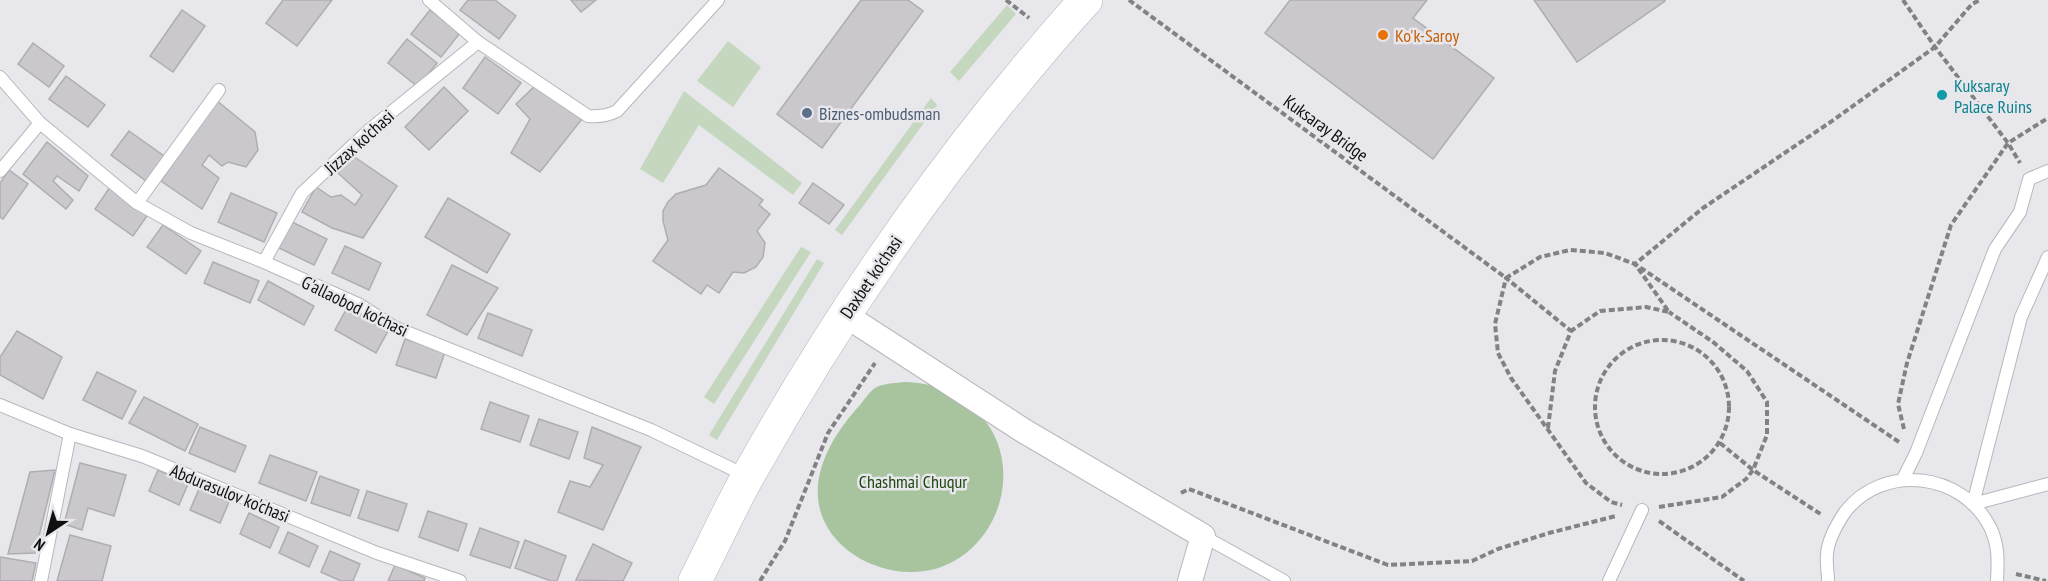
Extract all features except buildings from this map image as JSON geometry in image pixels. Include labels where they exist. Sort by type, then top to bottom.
[{"type":"main road","name":"Daxbet ko'chasi","points":[[695,581],[748,476],[845,315],[926,195],[959,151],[1037,55],[1086,0]]},
{"type":"street","points":[[845,315],[1024,431],[1203,536],[1190,581]]},
{"type":"lane","points":[[429,0],[478,42],[588,116],[608,116],[617,111],[718,0]]},
{"type":"lane","name":"Jizzax ko'chasi","points":[[264,262],[302,194],[368,131],[478,42]]},
{"type":"lane","name":"G'allaobod ko'chasi","points":[[0,77],[40,123],[137,203],[191,233],[264,262],[360,306],[394,327],[651,430],[748,476]]},
{"type":"lane","points":[[137,203],[219,90]]},
{"type":"lane","points":[[0,171],[40,123]]},
{"type":"lane","points":[[1903,479],[1916,453],[1995,249],[2020,212],[2029,179],[2048,171]]},
{"type":"lane","points":[[1973,504],[2021,317],[2048,257]]},
{"type":"lane","name":"Abdurasulov ko'chasi","points":[[0,405],[70,434],[142,456],[376,553],[460,581]]},
{"type":"lane","points":[[41,581],[70,434]]},
{"type":"lane","points":[[1828,581],[1827,552],[1836,524],[1853,502],[1876,487],[1903,479],[1929,480],[1953,489],[1973,504],[1990,528],[1999,556],[1997,575]]},
{"type":"lane","points":[[1973,504],[2048,484]]},
{"type":"lane","points":[[1609,581],[1642,510]]},
{"type":"lane","points":[[1203,536],[1284,581]]},
{"type":"path","name":"Kuksaray Bridge","points":[[1130,0],[1506,278],[1572,331]]},
{"type":"path","points":[[1903,0],[1935,47],[2008,143],[2029,179]]},
{"type":"path","points":[[1635,264],[1703,208],[1935,47],[1972,4],[1980,0]]},
{"type":"path","points":[[1916,453],[1903,426],[1898,404],[1907,363],[1950,225],[2008,143],[2048,118]]},
{"type":"path","points":[[1744,581],[1642,510],[1611,502],[1586,483],[1511,378],[1498,353],[1495,324],[1506,278],[1540,257],[1570,250],[1605,253],[1635,264],[1916,453]]},
{"type":"path","points":[[1144,502],[1189,489],[1388,565],[1472,561],[1498,549],[1549,533],[1642,510],[1722,497],[1746,479],[1753,470],[1767,435],[1767,402],[1747,371],[1713,342],[1669,312],[1635,264]]},
{"type":"path","points":[[1548,428],[1555,371],[1572,331],[1600,311],[1646,307],[1669,312]]},
{"type":"path","points":[[760,581],[785,540],[828,433],[882,353],[881,340]]},
{"type":"path","points":[[1672,340],[1693,347],[1710,361],[1723,379],[1730,400],[1728,423],[1720,443],[1705,460],[1686,471],[1664,475],[1642,472],[1622,462],[1606,446],[1597,426],[1594,403],[1599,382],[1611,363],[1628,349],[1649,341],[1672,340]]},
{"type":"path","points":[[1720,443],[1753,470],[1836,524]]},
{"type":"path","points":[[1997,575],[2046,581]]},
{"type":"green space","points":[[1007,5],[1016,14],[959,81],[950,72]]},
{"type":"green space","points":[[728,41],[761,67],[733,107],[697,81]]},
{"type":"green space","points":[[684,91],[802,183],[793,195],[699,125],[663,183],[640,169]]},
{"type":"green space","points":[[931,98],[937,105],[842,235],[835,230]]},
{"type":"green space","points":[[801,247],[811,252],[714,404],[704,397]]},
{"type":"green space","points":[[817,259],[824,263],[717,440],[709,435]]},
{"type":"green space","name":"Chashmai Chuqur","points":[[906,382],[939,388],[982,418],[993,433],[1001,456],[1003,479],[1000,503],[977,543],[959,558],[938,568],[913,572],[881,567],[851,553],[828,529],[821,514],[818,498],[820,472],[824,460],[844,425],[875,388],[886,384]]},
{"type":"place","name":"Ko'k-Saroy","points":[[1383,35]]},
{"type":"place","name":"Kuksaray Palace Ruins","points":[[1942,95]]},
{"type":"place","name":"Biznes-ombudsman","points":[[807,113]]}]
